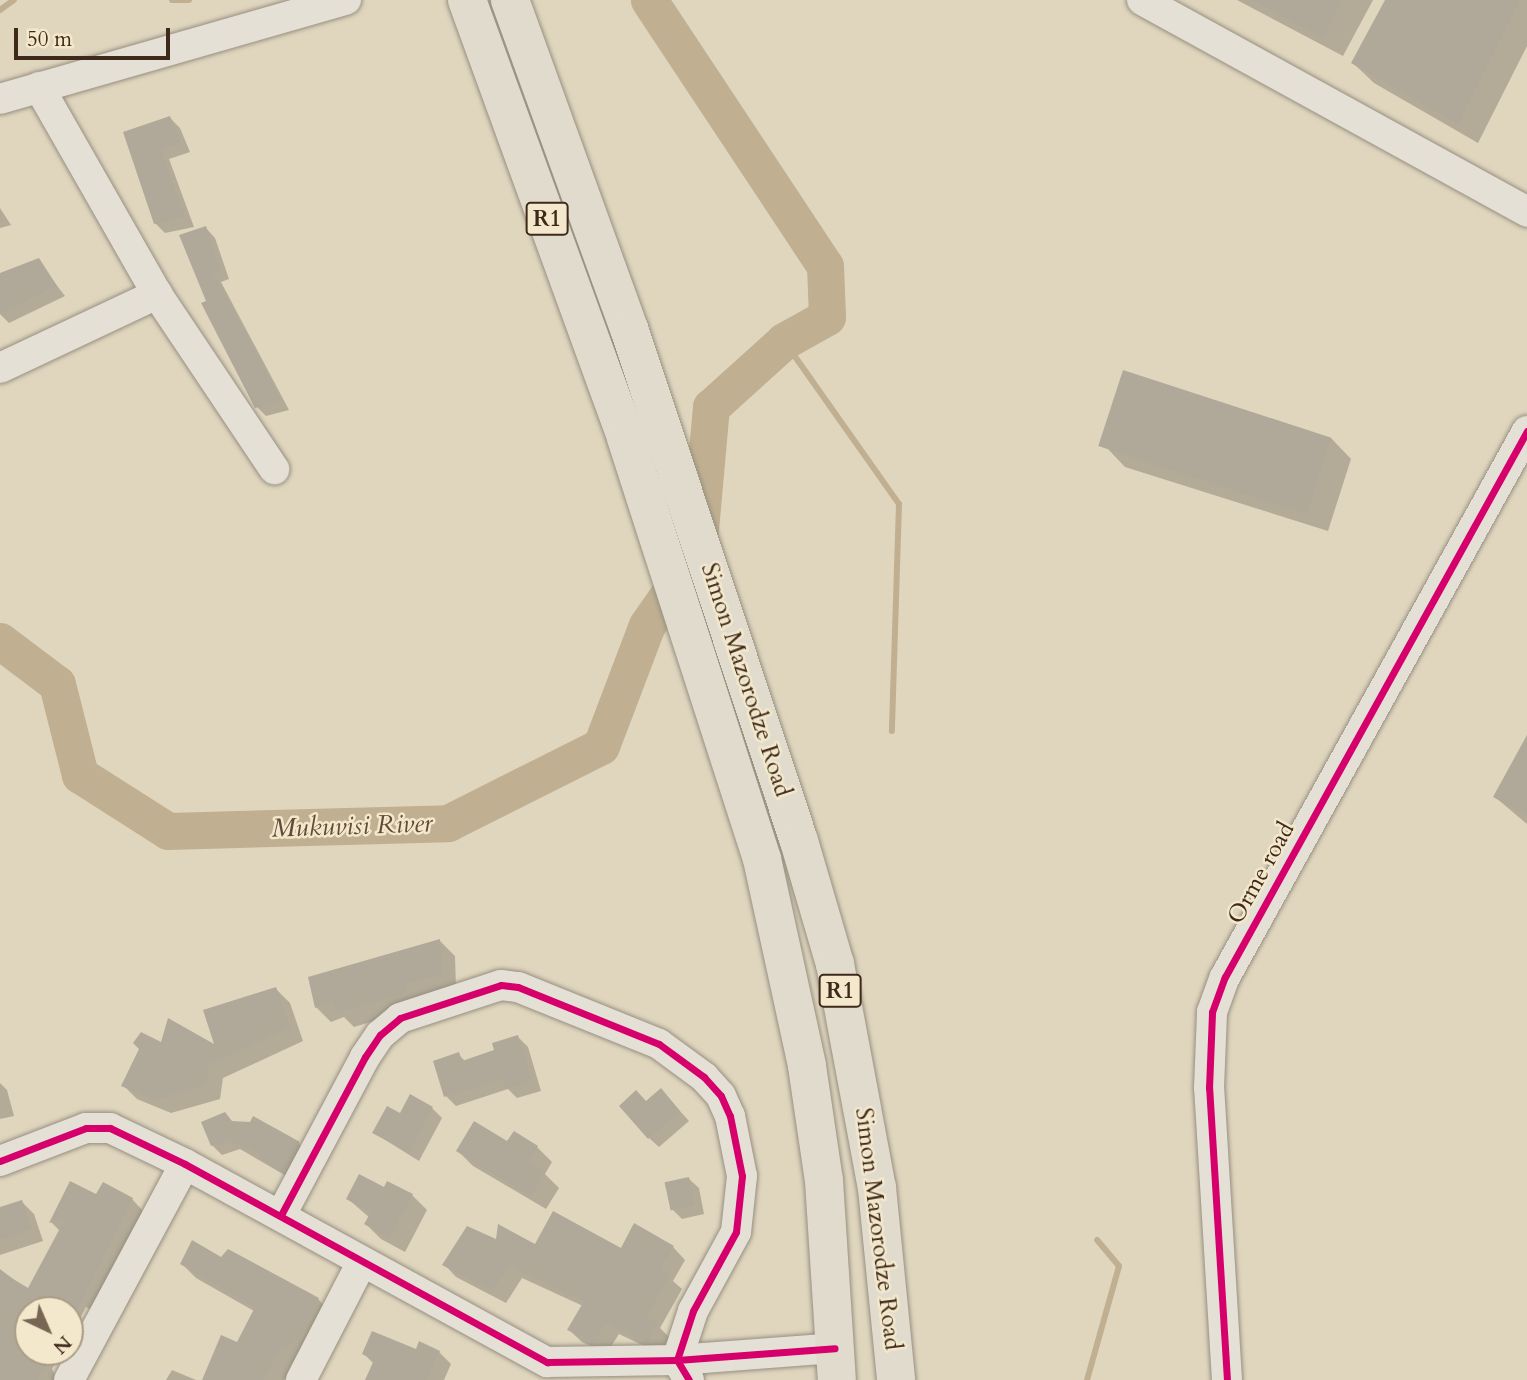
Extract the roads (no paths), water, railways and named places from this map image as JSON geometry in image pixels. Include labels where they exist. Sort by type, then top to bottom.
[{"type":"highway","name":"Simon Mazorodze Road","points":[[467,0],[626,438],[685,630],[762,859],[807,1066],[824,1181],[836,1364]]},
{"type":"highway","name":"Simon Mazorodze Road","points":[[510,0],[725,615],[835,964],[877,1188],[896,1380]]},
{"type":"street","points":[[0,99],[346,0]]},
{"type":"street","points":[[1142,0],[1527,212]]},
{"type":"street","points":[[39,87],[157,294],[274,470]]},
{"type":"street","points":[[0,368],[157,294]]},
{"type":"street","name":"Orme road","points":[[1227,1380],[1209,1088],[1212,1012],[1225,977],[1527,431]]},
{"type":"street","points":[[281,1215],[380,1035],[400,1018],[470,993],[501,985],[518,987],[671,1051],[704,1077],[730,1116],[742,1176],[742,1209],[727,1252],[693,1311],[683,1370]]},
{"type":"street","points":[[0,1161],[86,1128],[110,1128],[281,1215],[542,1371],[683,1370],[836,1364]]},
{"type":"street","points":[[69,1380],[185,1164]]},
{"type":"street","points":[[301,1380],[362,1262]]},
{"type":"waterway","points":[[0,10],[14,0]]},
{"type":"waterway","points":[[172,0],[189,0]]},
{"type":"waterway","name":"Mukuvisi River","points":[[0,641],[57,684],[80,775],[168,831],[448,823],[601,746],[647,625],[698,552],[711,407],[784,341],[827,317],[825,266],[649,0]]},
{"type":"waterway","points":[[784,341],[899,504],[892,731]]},
{"type":"waterway","points":[[1087,1380],[1119,1266],[1097,1240]]}]
